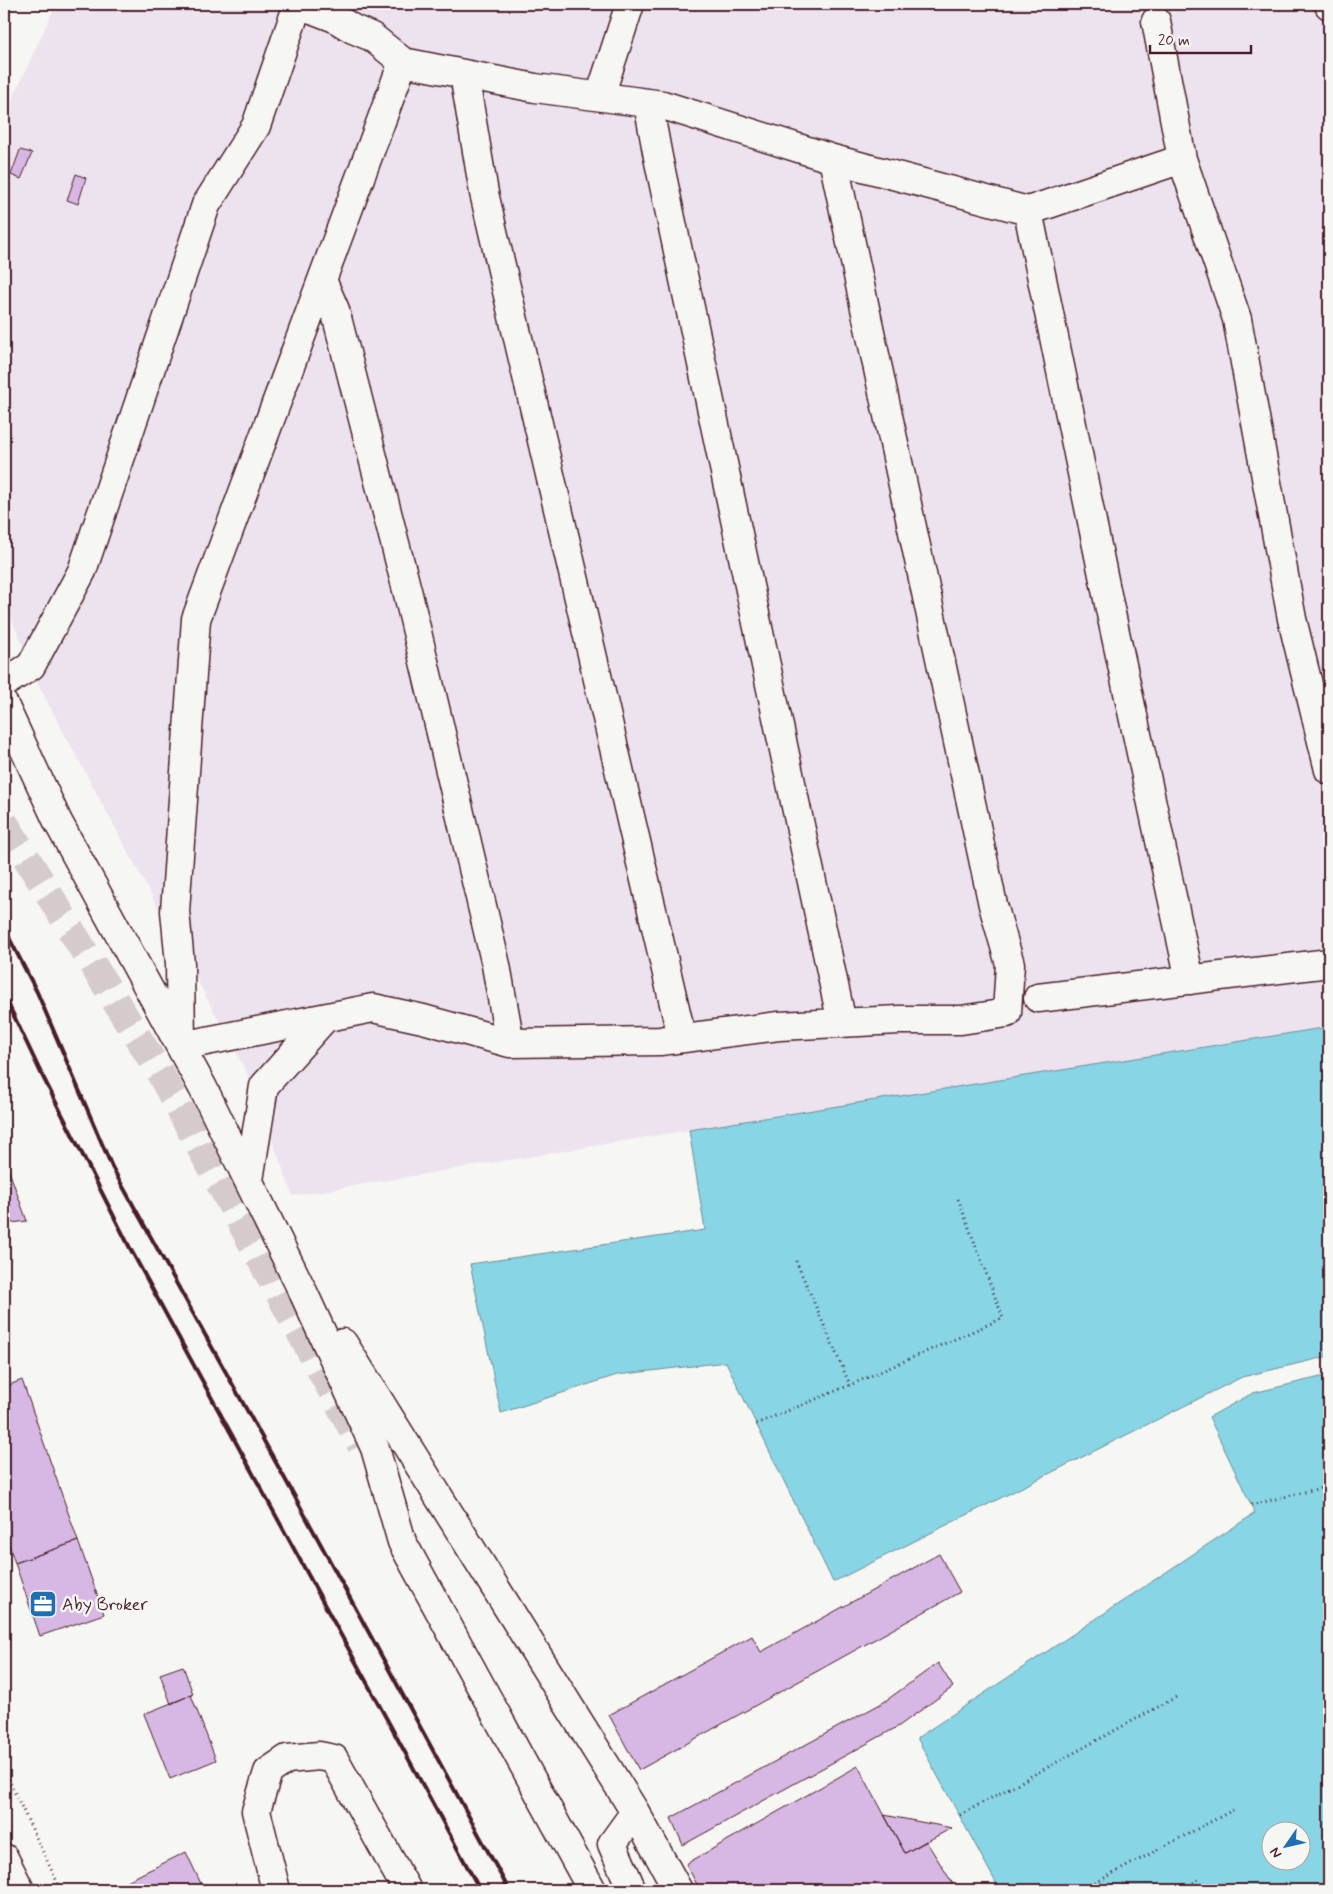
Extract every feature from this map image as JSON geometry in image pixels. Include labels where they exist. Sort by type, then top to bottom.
[{"type":"main road","points":[[4,684],[31,666],[82,571],[206,205],[256,126],[299,4],[336,18],[353,29],[372,37],[403,62],[535,88],[662,105],[833,159],[1028,211],[1182,159]]},
{"type":"main road","points":[[600,96],[630,4]]},
{"type":"main road","points":[[1156,21],[1182,159],[1237,319],[1292,619],[1329,770]]},
{"type":"main road","points":[[181,1046],[180,964],[175,911],[196,619],[403,62]]},
{"type":"main road","points":[[464,74],[484,193],[682,1038]]},
{"type":"main road","points":[[648,103],[842,1023]]},
{"type":"main road","points":[[181,1046],[373,1008],[424,1019],[510,1043],[660,1041],[778,1026],[961,1020],[1007,1013],[1010,964],[991,895],[833,159]]},
{"type":"main road","points":[[1028,211],[1110,609],[1190,980]]},
{"type":"main road","points":[[322,280],[335,310],[408,594],[496,965],[510,1043]]},
{"type":"main road","points":[[4,705],[58,822],[181,1046],[275,1234],[375,1448],[402,1542],[592,1890]]},
{"type":"main road","points":[[1038,998],[1329,962]]},
{"type":"main road","points":[[249,1180],[264,1086],[325,1018]]},
{"type":"main road","points":[[275,1234],[635,1812],[678,1890]]},
{"type":"main road","points":[[276,1890],[256,1811],[268,1772],[288,1759],[319,1756],[334,1760],[407,1890]]},
{"type":"main road","points":[[632,1890],[612,1844],[635,1812]]},
{"type":"main road","points":[[4,1858],[20,1890]]},
{"type":"path","points":[[756,1424],[1004,1318],[957,1196]]},
{"type":"path","points":[[796,1261],[850,1385]]},
{"type":"path","points":[[1251,1505],[1329,1486]]},
{"type":"path","points":[[4,1610],[9,1636],[7,1647],[4,1651]]},
{"type":"path","points":[[960,1815],[1178,1696]]},
{"type":"path","points":[[4,1770],[61,1890]]},
{"type":"path","points":[[1082,1890],[1233,1810]]},
{"type":"path","points":[[1180,1890],[1202,1878]]},
{"type":"path","points":[[1311,1890],[1329,1880]]},
{"type":"shaded area","points":[[56,4],[1329,4],[1329,1027],[293,1196],[246,1071],[34,677],[4,600],[4,117]]},
{"type":"water","points":[[1329,1027],[1329,1356],[1242,1377],[833,1582],[726,1362],[617,1375],[501,1413],[470,1264],[705,1230],[689,1130]]},
{"type":"water","points":[[1329,1375],[1329,1890],[1000,1890],[917,1738],[1255,1513],[1209,1417],[1253,1393]]},
{"type":"building","points":[[20,150],[32,153],[21,179],[11,175]]},
{"type":"building","points":[[76,174],[86,178],[78,204],[67,200]]},
{"type":"building","points":[[4,1157],[27,1221],[4,1224]]},
{"type":"building","points":[[22,1380],[78,1541],[15,1563],[4,1531],[4,1387]]},
{"type":"building","points":[[78,1541],[104,1614],[40,1636],[15,1563]]},
{"type":"building","points":[[939,1554],[960,1592],[639,1770],[609,1715],[752,1636],[761,1652]]},
{"type":"building","points":[[938,1663],[953,1687],[899,1726],[683,1845],[671,1818],[884,1702]]},
{"type":"building","points":[[183,1666],[193,1694],[171,1704],[160,1674]]},
{"type":"building","points":[[191,1695],[216,1760],[170,1779],[144,1714]]},
{"type":"building","points":[[858,1766],[905,1853],[926,1841],[953,1884],[942,1890],[700,1890],[686,1864]]},
{"type":"building","points":[[884,1815],[952,1828],[905,1853]]},
{"type":"building","points":[[186,1852],[204,1890],[122,1890],[119,1885]]},
{"type":"tunnel","points":[[4,822],[160,1073],[361,1445]]},
{"type":"railway","points":[[4,928],[37,992],[112,1167],[295,1497],[509,1890]]},
{"type":"railway","points":[[4,995],[40,1071],[131,1250],[480,1890]]},
{"type":"place","name":"Aby Broker","points":[[43,1604]]}]
